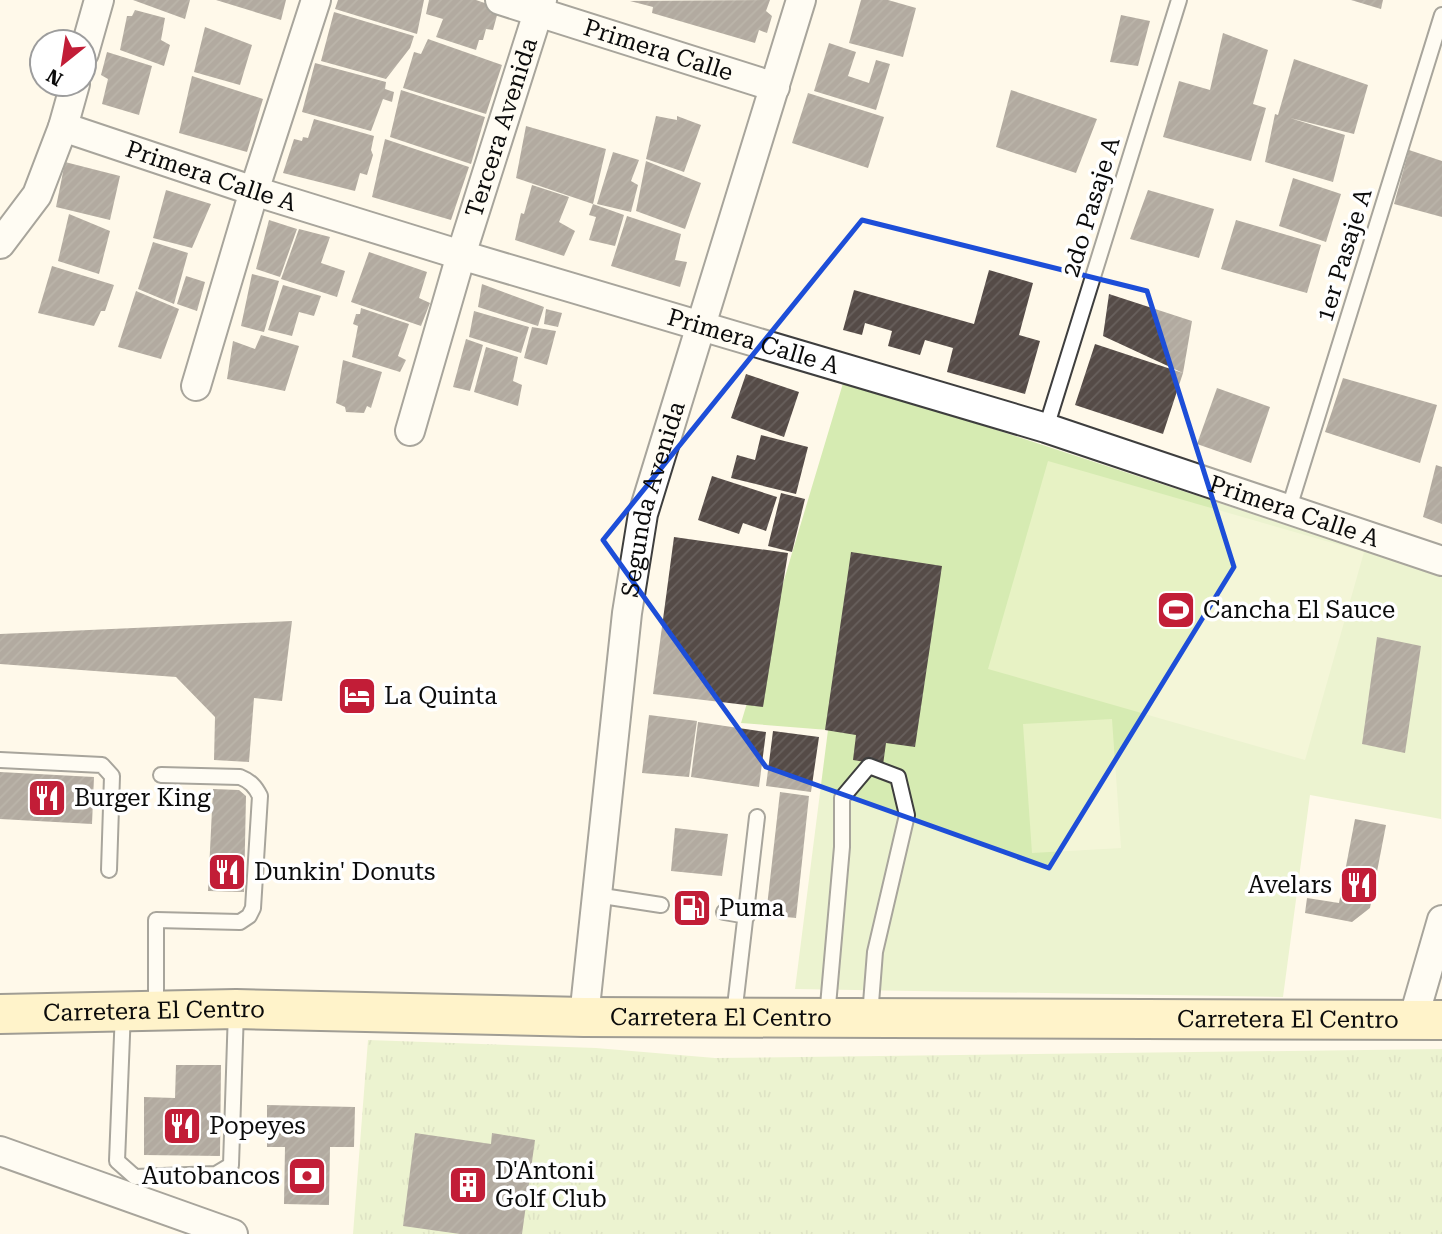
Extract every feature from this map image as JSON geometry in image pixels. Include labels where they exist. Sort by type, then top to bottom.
[{"type":"main road","name":"Carretera El Centro","points":[[0,1014],[236,1009],[584,1017],[1427,1020]]},
{"type":"street","points":[[91,28],[99,0]]},
{"type":"street","points":[[195,386],[316,0]]},
{"type":"street","name":"Primera Calle","points":[[500,0],[540,6],[775,88]]},
{"type":"street","name":"Segunda Avenida","points":[[584,1017],[627,613],[643,514],[801,0]]},
{"type":"street","name":"Tercera Avenida","points":[[410,431],[461,255],[540,6]]},
{"type":"street","points":[[0,244],[37,195],[71,98]]},
{"type":"street","name":"Primera Calle A","points":[[63,127],[254,191],[461,255],[1046,428],[1442,561]]},
{"type":"street","points":[[1427,1020],[1442,920]]},
{"type":"street","points":[[0,1152],[233,1234]]},
{"type":"lane","name":"2do Pasaje A","points":[[1046,428],[1179,0]]},
{"type":"lane","name":"1er Pasaje A","points":[[1289,508],[1442,15]]},
{"type":"lane","points":[[0,760],[102,765],[107,770],[112,776],[109,870]]},
{"type":"lane","points":[[827,1017],[842,846],[842,798],[869,766],[898,777],[907,815],[875,952],[870,1017]]},
{"type":"lane","points":[[162,775],[240,777],[256,787],[260,796],[253,908],[249,916],[240,922],[156,920],[117,1161],[135,1177],[216,1174],[231,1165],[236,1009]]},
{"type":"lane","points":[[734,1016],[757,817]]},
{"type":"lane","points":[[596,895],[661,905]]},
{"type":"lane","points":[[724,912],[747,916]]},
{"type":"highlighted area","points":[[862,220],[1147,291],[1234,567],[1049,868],[766,767],[603,540]]},
{"type":"green space","points":[[844,380],[1442,576],[1441,819],[1310,795],[1283,997],[795,989],[828,730],[741,723]]},
{"type":"green space","name":"Cancha El Sauce","points":[[1048,461],[1364,552],[1305,760],[988,669]]},
{"type":"green space","points":[[1112,719],[1121,848],[1032,853],[1023,724]]},
{"type":"green space","name":"D'Antoni Golf Club","points":[[368,1040],[596,1048],[715,1058],[1442,1049],[1442,1234],[353,1234]]},
{"type":"building","points":[[133,0],[190,0],[185,19]]},
{"type":"building","points":[[216,0],[286,0],[281,20]]},
{"type":"building","points":[[338,0],[424,0],[417,34],[335,9]]},
{"type":"building","points":[[429,0],[476,0],[499,8],[493,30],[486,29],[476,50],[436,37],[443,19],[426,14]]},
{"type":"building","points":[[770,0],[766,11],[772,16],[767,33],[759,30],[755,43],[652,13],[653,7],[630,1]]},
{"type":"building","points":[[861,0],[888,0],[916,8],[903,57],[849,43]]},
{"type":"building","points":[[1351,0],[1383,0],[1381,9]]},
{"type":"building","points":[[135,10],[165,18],[161,40],[170,45],[164,66],[120,50],[127,16],[132,16]]},
{"type":"building","points":[[334,12],[414,36],[410,48],[386,79],[321,61]]},
{"type":"building","points":[[1121,15],[1150,21],[1138,66],[1110,62]]},
{"type":"building","points":[[205,27],[252,45],[240,85],[194,72]]},
{"type":"building","points":[[1223,33],[1268,50],[1253,104],[1266,108],[1251,161],[1163,137],[1179,81],[1210,90]]},
{"type":"building","points":[[428,39],[502,65],[486,114],[403,88],[414,52],[421,54]]},
{"type":"building","points":[[829,43],[856,52],[848,76],[869,83],[876,60],[890,64],[876,110],[814,91]]},
{"type":"building","points":[[107,52],[152,66],[139,115],[102,104],[108,79],[101,75]]},
{"type":"building","points":[[1294,59],[1368,85],[1354,134],[1290,118],[1345,135],[1333,182],[1265,162],[1275,114],[1278,115]]},
{"type":"building","points":[[315,63],[386,82],[385,89],[394,92],[392,102],[383,99],[371,131],[302,112]]},
{"type":"building","points":[[192,76],[263,99],[247,152],[179,133]]},
{"type":"building","points":[[401,90],[485,117],[471,164],[390,137]]},
{"type":"building","points":[[1011,90],[1097,119],[1076,173],[996,147]]},
{"type":"building","points":[[808,93],[884,117],[868,168],[792,143]]},
{"type":"building","points":[[656,116],[677,120],[677,116],[701,125],[684,172],[646,159]]},
{"type":"building","points":[[314,119],[374,136],[371,150],[373,155],[367,175],[360,173],[355,191],[283,173],[294,139],[302,141],[303,137],[308,138]]},
{"type":"building","points":[[526,126],[606,149],[593,204],[516,178]]},
{"type":"building","points":[[385,139],[469,167],[451,220],[372,197]]},
{"type":"building","points":[[1409,150],[1442,161],[1442,217],[1394,204]]},
{"type":"building","points":[[613,152],[639,160],[631,181],[638,185],[631,212],[597,204]]},
{"type":"building","points":[[646,161],[701,183],[685,229],[636,211]]},
{"type":"building","points":[[65,162],[120,176],[110,220],[56,207]]},
{"type":"building","points":[[1293,178],[1341,194],[1326,242],[1279,226]]},
{"type":"building","points":[[532,185],[569,197],[559,222],[575,231],[564,256],[515,240],[521,213],[524,214]]},
{"type":"building","points":[[166,190],[211,204],[192,248],[153,238]]},
{"type":"building","points":[[1148,190],[1214,209],[1199,258],[1130,239]]},
{"type":"building","points":[[593,204],[624,215],[615,246],[589,240],[596,217],[589,215]]},
{"type":"building","points":[[69,214],[110,231],[99,274],[58,261]]},
{"type":"building","points":[[627,216],[681,234],[675,260],[687,262],[680,287],[611,266]]},
{"type":"building","points":[[269,220],[297,229],[280,277],[256,269]]},
{"type":"building","points":[[1236,220],[1321,245],[1307,293],[1221,269]]},
{"type":"building","points":[[299,229],[330,237],[321,263],[345,271],[337,297],[281,279]]},
{"type":"building","points":[[153,242],[188,253],[174,304],[138,289]]},
{"type":"building","points":[[369,252],[427,272],[419,298],[430,303],[421,326],[351,302]]},
{"type":"building","points":[[52,266],[114,285],[105,311],[101,311],[94,326],[38,313]]},
{"type":"building","points":[[989,270],[1033,283],[1019,335],[1040,341],[1025,394],[947,372],[953,348],[925,340],[920,355],[888,346],[892,331],[865,323],[862,335],[843,330],[854,290],[974,324]]},
{"type":"building","points":[[252,274],[279,281],[264,332],[241,326]]},
{"type":"building","points":[[186,276],[205,282],[197,311],[177,304]]},
{"type":"building","points":[[482,284],[544,307],[538,326],[478,307]]},
{"type":"building","points":[[283,285],[321,296],[314,316],[299,312],[292,336],[268,330]]},
{"type":"building","points":[[136,291],[179,309],[161,359],[118,347]]},
{"type":"building","points":[[1109,294],[1192,321],[1183,373],[1103,336]]},
{"type":"building","points":[[361,308],[409,324],[398,356],[406,360],[400,372],[352,357],[358,326],[353,324]]},
{"type":"building","points":[[546,309],[562,313],[558,327],[544,324]]},
{"type":"building","points":[[474,311],[529,327],[521,353],[469,337]]},
{"type":"building","points":[[532,327],[556,331],[547,365],[524,358]]},
{"type":"building","points":[[261,335],[299,346],[285,391],[227,379],[233,341],[255,349]]},
{"type":"building","points":[[466,339],[483,345],[470,391],[453,387]]},
{"type":"building","points":[[1095,344],[1183,373],[1163,434],[1075,405]]},
{"type":"building","points":[[486,347],[518,357],[513,381],[522,385],[518,406],[474,392]]},
{"type":"building","points":[[343,360],[382,372],[371,408],[367,406],[364,413],[346,412],[345,407],[336,403]]},
{"type":"building","points":[[746,374],[799,392],[784,437],[731,418]]},
{"type":"building","points":[[1343,378],[1437,405],[1420,463],[1325,432]]},
{"type":"building","points":[[1217,388],[1270,407],[1251,463],[1197,444]]},
{"type":"building","points":[[761,435],[808,447],[796,494],[731,478],[737,455],[755,460]]},
{"type":"building","points":[[1436,465],[1442,467],[1442,524],[1423,517]]},
{"type":"building","points":[[712,476],[777,497],[766,531],[743,523],[739,534],[698,520]]},
{"type":"building","points":[[781,493],[805,499],[792,552],[768,546]]},
{"type":"building","points":[[674,537],[788,553],[763,707],[653,694]]},
{"type":"building","points":[[851,552],[942,566],[915,747],[886,743],[883,765],[853,760],[856,735],[825,730]]},
{"type":"building","points":[[292,621],[282,701],[254,698],[249,762],[214,760],[215,717],[176,677],[0,664],[0,634]]},
{"type":"building","points":[[1377,637],[1421,646],[1405,753],[1362,744]]},
{"type":"building","points":[[649,715],[697,721],[689,777],[642,773]]},
{"type":"building","points":[[698,722],[766,732],[759,787],[691,777]]},
{"type":"building","points":[[773,731],[819,737],[811,792],[766,786]]},
{"type":"building","name":"Burger King","points":[[0,772],[94,777],[92,824],[0,819]]},
{"type":"building","points":[[213,789],[239,790],[246,796],[244,892],[208,891]]},
{"type":"building","points":[[780,792],[809,796],[796,918],[766,915]]},
{"type":"building","points":[[1355,819],[1386,825],[1370,908],[1352,922],[1305,913],[1307,898],[1339,903]]},
{"type":"building","points":[[675,828],[728,834],[722,876],[671,871]]},
{"type":"building","name":"Popeyes","points":[[176,1065],[221,1065],[220,1156],[144,1155],[144,1097],[175,1098]]},
{"type":"building","name":"Autobancos","points":[[267,1105],[355,1107],[354,1147],[330,1147],[329,1205],[284,1204],[285,1147],[267,1147]]},
{"type":"building","name":"D'Antoni Golf Club","points":[[415,1133],[491,1144],[492,1133],[535,1140],[522,1234],[460,1234],[403,1226]]},
{"type":"place","name":"Cancha El Sauce","points":[[1176,610]]},
{"type":"place","name":"La Quinta","points":[[357,696]]},
{"type":"place","name":"Burger King","points":[[47,798]]},
{"type":"place","name":"Dunkin' Donuts","points":[[227,872]]},
{"type":"place","name":"Avelars","points":[[1359,885]]},
{"type":"place","name":"Puma","points":[[692,908]]},
{"type":"place","name":"Popeyes","points":[[182,1126]]},
{"type":"place","name":"Autobancos","points":[[307,1176]]},
{"type":"place","name":"D'Antoni Golf Club","points":[[468,1185]]}]
